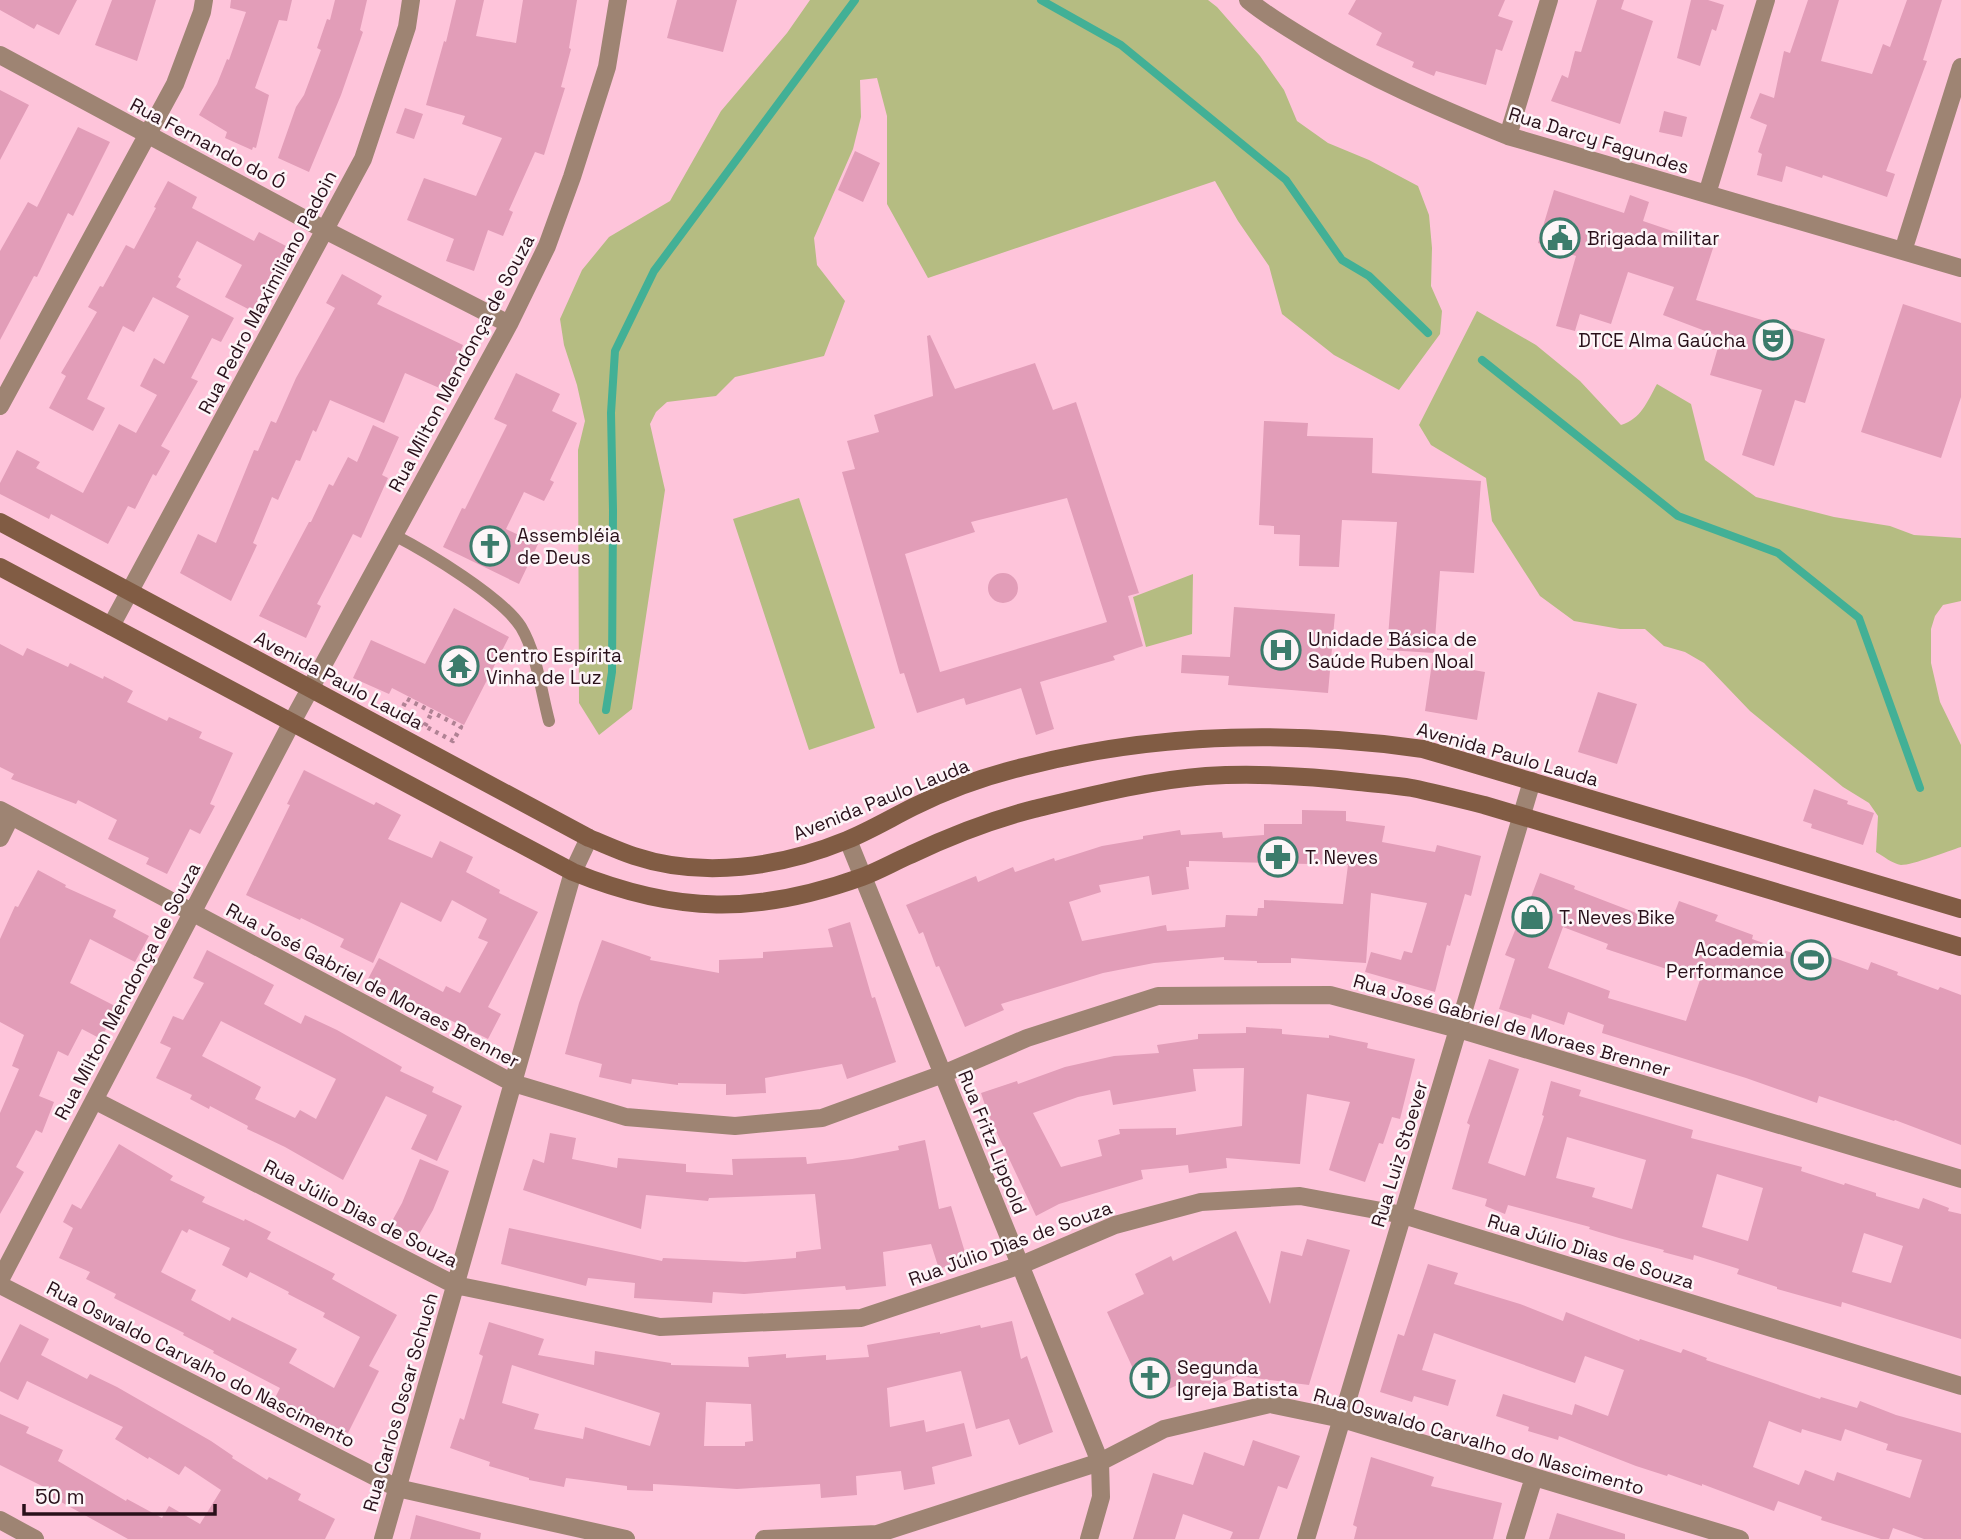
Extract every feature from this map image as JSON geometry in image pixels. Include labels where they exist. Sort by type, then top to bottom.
[{"type":"main road","name":"Avenida Paulo Lauda","points":[[0,522],[589,838],[634,856],[660,862],[731,868],[807,855],[849,839],[937,796],[1021,767],[1109,748],[1211,737],[1279,737],[1368,741],[1423,749],[1961,909]]},
{"type":"main road","points":[[0,567],[573,872],[614,889],[674,902],[732,906],[811,893],[864,877],[968,829],[1088,796],[1204,776],[1290,775],[1410,788],[1521,816],[1961,947]]},
{"type":"street","points":[[0,406],[175,84],[204,0]]},
{"type":"street","name":"Rua Pedro Maximiliano Padoin","points":[[111,626],[363,159],[407,27],[411,0]]},
{"type":"street","name":"Rua Milton Mendonça de Souza","points":[[0,1283],[292,722],[509,324],[547,246],[607,67],[618,0]]},
{"type":"street","name":"Rua Darcy Fagundes","points":[[1248,0],[1262,12],[1339,59],[1438,108],[1508,136],[1961,268]]},
{"type":"street","points":[[1508,136],[1549,0]]},
{"type":"street","points":[[1707,194],[1766,0]]},
{"type":"street","name":"Rua Fernando do Ó","points":[[0,55],[325,230],[509,324]]},
{"type":"street","points":[[1903,251],[1961,67]]},
{"type":"street","name":"Rua Luiz Stoever","points":[[1306,1539],[1532,781]]},
{"type":"street","points":[[0,838],[6,813]]},
{"type":"street","name":"Rua José Gabriel de Moraes Brenner","points":[[6,813],[513,1083],[626,1117],[734,1126],[822,1118],[943,1074],[1027,1038],[1158,996],[1330,995],[1458,1029],[1961,1179]]},
{"type":"street","name":"Rua Carlos Oscar Schuch","points":[[383,1539],[573,872],[589,838]]},
{"type":"street","name":"Rua Fritz Lippold","points":[[849,839],[1100,1462]]},
{"type":"street","name":"Rua Júlio Dias de Souza","points":[[94,1100],[456,1285],[660,1327],[861,1318],[1021,1265],[1115,1225],[1201,1202],[1300,1196],[1403,1215],[1961,1386]]},
{"type":"street","name":"Rua Oswaldo Carvalho do Nascimento","points":[[0,1283],[397,1488],[626,1539]]},
{"type":"street","name":"Rua Oswaldo Carvalho do Nascimento","points":[[764,1539],[876,1536],[1100,1462],[1164,1429],[1270,1404],[1342,1419],[1737,1539]]},
{"type":"street","points":[[1089,1539],[1101,1497],[1100,1462]]},
{"type":"street","points":[[1516,1539],[1534,1477]]},
{"type":"street","points":[[0,1520],[35,1539]]},
{"type":"lane","points":[[394,535],[416,546],[505,607],[522,628],[549,721]]},
{"type":"path","points":[[400,713],[407,699],[461,727]]},
{"type":"path","points":[[425,726],[432,712]]},
{"type":"green space","points":[[810,0],[1208,0],[1260,56],[1284,90],[1297,121],[1328,143],[1369,160],[1418,186],[1429,215],[1431,286],[1442,311],[1440,334],[1399,390],[1334,355],[1282,314],[1269,266],[1215,181],[928,278],[887,204],[887,116],[877,78],[860,80],[861,117],[853,149],[814,238],[817,265],[845,301],[824,356],[735,377],[716,396],[667,402],[656,412],[650,424],[665,490],[632,709],[599,735],[579,703],[578,450],[585,421],[564,345],[560,319],[582,270],[609,237],[670,201],[721,111],[787,33]]},
{"type":"green space","points":[[1477,311],[1536,345],[1580,381],[1621,425],[1639,414],[1657,384],[1691,404],[1705,460],[1756,497],[1834,517],[1890,526],[1914,535],[1961,538],[1961,601],[1943,605],[1935,616],[1931,629],[1931,663],[1940,702],[1961,745],[1961,847],[1901,865],[1888,860],[1876,852],[1878,816],[1869,803],[1843,787],[1750,711],[1704,663],[1685,652],[1664,646],[1645,629],[1620,629],[1574,621],[1540,596],[1492,521],[1486,478],[1431,445],[1419,425]]},
{"type":"green space","points":[[799,498],[875,728],[809,750],[733,519]]},
{"type":"green space","points":[[1193,574],[1192,634],[1146,647],[1133,597]]},
{"type":"building","points":[[0,0],[77,0],[59,35],[37,24],[34,29],[0,10]]},
{"type":"building","points":[[112,0],[156,0],[137,61],[95,45]]},
{"type":"building","points":[[231,0],[292,0],[287,21],[279,20],[255,88],[269,95],[256,148],[253,147],[252,150],[225,138],[227,132],[199,115],[217,84],[227,59],[229,60],[246,12],[230,8]]},
{"type":"building","points":[[335,0],[367,0],[360,30],[363,32],[341,95],[309,172],[278,158],[296,107],[304,95],[321,50],[317,48],[327,19],[330,20]]},
{"type":"building","points":[[456,0],[484,0],[476,36],[516,43],[523,0],[577,0],[569,48],[571,49],[561,87],[565,88],[544,155],[535,152],[509,210],[513,212],[503,236],[488,230],[474,271],[446,261],[454,239],[407,220],[424,178],[476,196],[502,138],[462,124],[465,116],[426,105]]},
{"type":"building","points":[[677,0],[737,0],[723,52],[667,38]]},
{"type":"building","points":[[1356,0],[1505,0],[1498,16],[1513,21],[1502,51],[1496,49],[1486,85],[1436,71],[1434,76],[1412,67],[1414,62],[1376,45],[1382,33],[1348,14]]},
{"type":"building","points":[[1597,0],[1624,0],[1621,9],[1653,21],[1620,124],[1551,101],[1562,75],[1568,78],[1575,51],[1581,52]]},
{"type":"building","points":[[1691,0],[1708,0],[1724,5],[1716,31],[1712,29],[1700,66],[1677,58]]},
{"type":"building","points":[[1808,0],[1839,0],[1821,61],[1872,74],[1883,44],[1890,47],[1907,0],[1942,0],[1923,60],[1927,61],[1886,171],[1895,174],[1887,197],[1823,175],[1822,178],[1786,166],[1782,182],[1757,175],[1762,154],[1758,152],[1767,125],[1750,118],[1760,93],[1774,98],[1784,51],[1790,53]]},
{"type":"building","points":[[0,90],[29,105],[0,160]]},
{"type":"building","points":[[405,108],[423,114],[414,139],[396,133]]},
{"type":"building","points":[[1664,111],[1687,117],[1682,137],[1659,132]]},
{"type":"building","points":[[78,127],[110,142],[73,216],[68,213],[37,277],[34,276],[0,340],[0,251],[28,202],[37,207]]},
{"type":"building","points":[[855,151],[880,163],[863,202],[838,190]]},
{"type":"building","points":[[168,181],[197,197],[192,208],[254,241],[259,232],[286,246],[252,311],[225,297],[242,265],[197,241],[178,277],[181,279],[176,287],[234,318],[221,342],[212,338],[191,378],[198,381],[161,446],[170,451],[156,476],[153,474],[135,509],[128,506],[108,544],[51,514],[49,519],[0,494],[0,483],[17,450],[40,462],[36,468],[83,493],[119,424],[136,433],[157,395],[140,386],[154,358],[164,364],[189,316],[153,297],[134,332],[123,326],[87,399],[105,408],[93,431],[49,408],[66,376],[61,373],[97,312],[88,307],[100,286],[103,287],[126,245],[134,249]]},
{"type":"building","points":[[1554,190],[1624,213],[1630,195],[1649,202],[1643,221],[1693,238],[1695,232],[1716,239],[1696,300],[1825,339],[1805,403],[1795,400],[1774,466],[1742,455],[1762,390],[1710,375],[1721,337],[1663,315],[1674,287],[1628,272],[1611,324],[1580,314],[1575,331],[1556,326],[1576,256],[1538,243]]},
{"type":"building","points":[[342,274],[382,296],[377,304],[463,345],[444,390],[405,373],[384,423],[330,400],[300,461],[296,460],[278,500],[272,497],[253,543],[257,545],[231,601],[180,573],[198,534],[216,543],[254,450],[258,451],[271,421],[276,423],[296,378],[335,308],[326,303]]},
{"type":"building","points":[[1903,304],[1961,323],[1961,397],[1941,458],[1861,432]]},
{"type":"building","points":[[930,335],[955,389],[1035,363],[1053,410],[1076,402],[1139,593],[1128,596],[1143,646],[1113,656],[1115,660],[1040,682],[1054,729],[1036,735],[1021,688],[966,705],[964,698],[917,713],[904,673],[900,674],[842,472],[855,469],[847,441],[879,432],[874,415],[933,396],[927,336]],"holes":[[[1067,498],[1107,622],[940,672],[905,554],[975,532],[971,522]]]},
{"type":"building","points":[[516,373],[560,394],[552,411],[577,423],[550,480],[554,482],[544,501],[524,492],[506,529],[538,544],[519,584],[443,547],[507,425],[494,419]]},
{"type":"building","points":[[1264,421],[1308,423],[1307,436],[1373,438],[1372,473],[1481,481],[1474,573],[1440,571],[1434,653],[1387,650],[1397,522],[1342,520],[1339,567],[1299,566],[1300,535],[1274,534],[1274,526],[1259,525]]},
{"type":"building","points":[[373,425],[399,437],[382,475],[388,478],[361,538],[353,534],[317,604],[321,606],[306,638],[259,616],[329,484],[333,486],[348,457],[357,462]]},
{"type":"building","points":[[1003,573],[1009,574],[1017,582],[1017,594],[1009,602],[1003,603],[997,602],[989,594],[988,588],[989,582],[997,574]]},
{"type":"building","name":"Unidade Básica de Saúde Ruben Noal","points":[[1234,607],[1335,614],[1328,693],[1228,685],[1229,676],[1181,673],[1182,655],[1230,657]]},
{"type":"building","name":"Centro Espírita Vinha de Luz","points":[[454,608],[509,637],[464,725],[392,688],[389,694],[353,678],[371,640],[425,664]]},
{"type":"building","points":[[0,644],[23,656],[27,648],[68,667],[70,663],[103,679],[104,676],[133,691],[127,702],[167,721],[169,717],[202,732],[199,738],[233,753],[210,804],[215,806],[200,834],[190,829],[167,874],[146,864],[149,858],[108,839],[117,820],[78,800],[76,804],[11,779],[14,774],[0,767]]},
{"type":"building","points":[[1432,663],[1485,672],[1477,720],[1425,711]]},
{"type":"building","points":[[1598,692],[1637,704],[1617,764],[1578,752]]},
{"type":"building","points":[[304,770],[374,805],[376,802],[401,815],[388,839],[432,858],[440,841],[473,857],[466,872],[500,890],[499,893],[538,912],[488,1007],[501,1014],[488,1039],[368,979],[379,958],[443,992],[446,986],[460,993],[488,942],[478,938],[487,919],[452,900],[441,922],[401,902],[373,963],[340,947],[344,939],[246,895]]},
{"type":"building","points":[[1814,789],[1874,813],[1863,845],[1811,828],[1812,824],[1803,821]]},
{"type":"building","points":[[1302,810],[1346,811],[1346,821],[1385,826],[1382,842],[1435,852],[1437,845],[1481,856],[1471,896],[1465,894],[1450,946],[1447,945],[1435,992],[1365,972],[1371,952],[1401,960],[1404,951],[1412,953],[1427,903],[1371,893],[1366,963],[1291,958],[1291,963],[1257,963],[1224,960],[1224,957],[1154,963],[1103,973],[1001,1004],[1004,1010],[965,1027],[939,966],[936,967],[923,932],[919,934],[906,905],[976,876],[978,882],[1013,867],[1015,872],[1054,858],[1055,861],[1102,846],[1143,839],[1143,836],[1180,830],[1181,835],[1222,832],[1223,838],[1264,835],[1264,824],[1302,824]],"holes":[[[1189,861],[1348,865],[1343,904],[1264,900],[1264,908],[1258,908],[1257,916],[1226,915],[1225,927],[1167,931],[1166,925],[1082,941],[1069,902],[1101,892],[1099,885],[1149,876],[1152,895],[1189,889],[1186,867],[1189,867]]]},
{"type":"building","points":[[38,870],[66,885],[65,887],[116,910],[113,917],[149,936],[135,962],[90,939],[70,983],[117,1007],[101,1039],[82,1029],[68,1056],[58,1051],[39,1096],[54,1102],[42,1133],[36,1130],[16,1167],[24,1172],[0,1214],[0,1113],[19,1069],[12,1066],[24,1035],[0,1022],[0,939],[15,906],[18,907]]},
{"type":"building","points":[[1540,873],[1639,914],[1642,908],[1672,919],[1679,901],[1718,915],[1715,921],[1753,935],[1752,939],[1795,954],[1798,945],[1868,970],[1871,962],[1898,972],[1897,975],[1961,995],[1961,1145],[1895,1120],[1819,1096],[1817,1103],[1602,1033],[1604,1025],[1568,1012],[1564,1025],[1532,1014],[1531,1019],[1499,1009],[1515,959],[1505,955],[1516,928],[1519,929]],"holes":[[[1563,927],[1608,944],[1606,949],[1700,980],[1686,1021],[1608,998],[1610,991],[1548,968]]]},
{"type":"building","points":[[850,922],[872,998],[875,997],[896,1062],[847,1079],[842,1064],[765,1078],[766,1093],[726,1095],[726,1084],[678,1085],[632,1079],[631,1084],[599,1077],[602,1064],[565,1054],[579,1003],[602,940],[651,957],[650,960],[719,973],[719,960],[763,958],[763,952],[833,947],[828,929]]},
{"type":"building","points":[[207,950],[274,985],[264,1004],[301,1024],[305,1015],[337,1030],[402,1067],[400,1071],[434,1087],[432,1092],[462,1106],[437,1161],[411,1149],[427,1115],[386,1096],[343,1180],[247,1129],[248,1126],[190,1099],[192,1095],[156,1078],[171,1048],[160,1043],[173,1016],[183,1020],[204,983],[193,978]],"holes":[[[221,1021],[336,1079],[316,1119],[300,1110],[295,1118],[255,1099],[261,1087],[202,1056]]]},
{"type":"building","points":[[1246,1027],[1282,1029],[1282,1034],[1329,1038],[1329,1035],[1368,1043],[1367,1048],[1415,1059],[1400,1119],[1392,1117],[1365,1182],[1329,1170],[1350,1102],[1307,1094],[1300,1164],[1226,1158],[1227,1168],[1189,1173],[1188,1165],[1141,1170],[1143,1179],[1059,1204],[1036,1216],[988,1114],[981,1093],[1017,1081],[1018,1084],[1065,1067],[1114,1056],[1159,1053],[1157,1045],[1198,1039],[1198,1034],[1246,1033]],"holes":[[[1244,1068],[1242,1126],[1176,1135],[1176,1128],[1119,1129],[1120,1134],[1098,1140],[1102,1156],[1061,1167],[1033,1113],[1078,1097],[1110,1090],[1113,1105],[1196,1091],[1193,1069]]]},
{"type":"building","points":[[1489,1059],[1519,1069],[1488,1163],[1525,1176],[1544,1116],[1542,1115],[1551,1081],[1581,1090],[1579,1096],[1693,1130],[1691,1138],[1802,1167],[1801,1171],[1919,1209],[1923,1198],[1949,1208],[1948,1211],[1961,1214],[1961,1339],[1842,1302],[1841,1307],[1777,1289],[1737,1274],[1739,1269],[1694,1255],[1693,1260],[1663,1252],[1664,1250],[1589,1229],[1590,1227],[1508,1205],[1505,1214],[1485,1206],[1487,1199],[1452,1189],[1470,1125],[1467,1123]],"holes":[[[1567,1137],[1646,1160],[1632,1209],[1592,1197],[1595,1188],[1556,1178]],[[1717,1174],[1763,1188],[1748,1241],[1702,1227]],[[1864,1233],[1903,1246],[1891,1283],[1852,1272]]]},
{"type":"building","points":[[550,1133],[576,1138],[572,1159],[617,1168],[618,1158],[686,1164],[686,1172],[733,1175],[732,1159],[806,1157],[807,1164],[899,1150],[898,1146],[925,1140],[939,1209],[951,1206],[967,1259],[939,1269],[931,1244],[883,1252],[886,1286],[846,1290],[845,1286],[744,1294],[713,1292],[712,1303],[634,1298],[635,1283],[588,1278],[586,1286],[501,1264],[509,1228],[662,1261],[663,1258],[745,1262],[796,1258],[796,1252],[821,1249],[815,1194],[709,1198],[708,1201],[646,1195],[641,1229],[523,1190],[533,1159],[544,1163]]},
{"type":"building","points":[[119,1144],[173,1176],[170,1180],[205,1197],[202,1202],[271,1232],[267,1239],[335,1274],[332,1279],[397,1315],[369,1366],[379,1371],[348,1433],[307,1416],[275,1398],[280,1388],[213,1353],[214,1351],[183,1335],[184,1333],[114,1298],[116,1294],[86,1279],[90,1272],[59,1258],[73,1228],[63,1222],[72,1204],[81,1209]],"holes":[[[189,1229],[230,1248],[222,1265],[247,1278],[250,1272],[289,1292],[288,1294],[325,1313],[323,1317],[360,1337],[334,1388],[289,1363],[297,1349],[232,1317],[230,1321],[191,1300],[196,1290],[161,1272],[182,1230],[187,1233]]]},
{"type":"building","points":[[420,1159],[449,1171],[433,1210],[417,1238],[391,1223]]},
{"type":"building","points":[[1236,1231],[1270,1304],[1281,1251],[1302,1256],[1307,1239],[1350,1250],[1309,1385],[1238,1376],[1190,1397],[1184,1382],[1147,1399],[1107,1312],[1144,1294],[1135,1274],[1171,1256],[1173,1261]]},
{"type":"building","points":[[1428,1264],[1458,1273],[1454,1284],[1520,1304],[1563,1321],[1566,1312],[1639,1341],[1640,1339],[1681,1353],[1683,1349],[1707,1358],[1706,1360],[1820,1399],[1821,1397],[1857,1408],[1860,1401],[1896,1415],[1961,1433],[1961,1539],[1924,1539],[1893,1528],[1889,1539],[1881,1539],[1821,1520],[1822,1517],[1778,1501],[1774,1511],[1702,1484],[1636,1466],[1559,1436],[1558,1440],[1528,1431],[1529,1427],[1496,1416],[1503,1394],[1572,1415],[1575,1404],[1608,1416],[1624,1370],[1585,1356],[1575,1383],[1434,1333],[1422,1370],[1456,1380],[1448,1406],[1414,1396],[1412,1402],[1380,1392],[1398,1334],[1404,1336]],"holes":[[[1769,1421],[1801,1433],[1802,1429],[1841,1441],[1845,1429],[1888,1444],[1886,1450],[1922,1460],[1910,1498],[1837,1472],[1834,1481],[1805,1470],[1799,1485],[1753,1467]]]},
{"type":"building","points":[[1012,1321],[1021,1359],[1027,1356],[1053,1432],[1019,1445],[1009,1419],[976,1429],[961,1371],[887,1388],[890,1427],[924,1420],[926,1432],[964,1423],[972,1456],[932,1467],[935,1484],[904,1490],[901,1471],[856,1476],[857,1495],[821,1498],[820,1484],[737,1489],[653,1484],[653,1491],[627,1490],[627,1486],[566,1478],[564,1487],[529,1480],[450,1448],[460,1418],[464,1420],[483,1356],[479,1354],[489,1322],[544,1339],[538,1355],[594,1365],[595,1351],[671,1365],[749,1367],[748,1357],[826,1355],[826,1360],[869,1357],[867,1345],[980,1325],[981,1328]],"holes":[[[512,1365],[660,1413],[650,1446],[585,1427],[583,1439],[534,1429],[539,1414],[502,1403]],[[706,1402],[751,1404],[753,1441],[745,1442],[745,1446],[704,1446]]]},
{"type":"building","points":[[20,1324],[49,1339],[41,1355],[87,1379],[90,1374],[117,1387],[211,1441],[267,1480],[269,1477],[301,1494],[298,1500],[335,1519],[325,1539],[128,1539],[52,1497],[54,1492],[0,1465],[0,1414],[29,1427],[26,1433],[63,1450],[58,1461],[126,1501],[127,1499],[162,1518],[169,1506],[200,1524],[221,1490],[185,1466],[179,1475],[149,1457],[148,1459],[115,1439],[123,1427],[27,1381],[18,1400],[0,1391],[0,1363]]},
{"type":"building","points":[[1253,1440],[1300,1456],[1287,1489],[1278,1486],[1259,1539],[1230,1539],[1233,1532],[1183,1514],[1175,1539],[1133,1539],[1153,1473],[1193,1485],[1204,1452],[1244,1466]]},
{"type":"building","points":[[1371,1457],[1434,1477],[1431,1486],[1502,1503],[1493,1539],[1354,1539],[1357,1527],[1353,1525]]},
{"type":"building","points":[[1557,1513],[1625,1534],[1625,1539],[1549,1539]]},
{"type":"building","points":[[416,1515],[481,1533],[480,1539],[410,1539]]},
{"type":"waterway","points":[[606,710],[612,672],[611,413],[615,351],[654,271],[855,0]]},
{"type":"waterway","points":[[1041,0],[1121,45],[1286,180],[1342,260],[1369,276],[1428,333]]},
{"type":"waterway","points":[[1482,360],[1678,516],[1778,553],[1859,618],[1920,788]]},
{"type":"place","name":"Brigada militar","points":[[1560,238]]},
{"type":"place","name":"DTCE Alma Gaúcha","points":[[1773,340]]},
{"type":"place","name":"Assembléia de Deus","points":[[490,546]]},
{"type":"place","name":"Unidade Básica de Saúde Ruben Noal","points":[[1281,650]]},
{"type":"place","name":"Centro Espírita Vinha de Luz","points":[[459,666]]},
{"type":"place","name":"T. Neves","points":[[1278,857]]},
{"type":"place","name":"T. Neves Bike","points":[[1532,917]]},
{"type":"place","name":"Academia Performance","points":[[1811,960]]},
{"type":"place","name":"Segunda Igreja Batista","points":[[1150,1378]]}]
